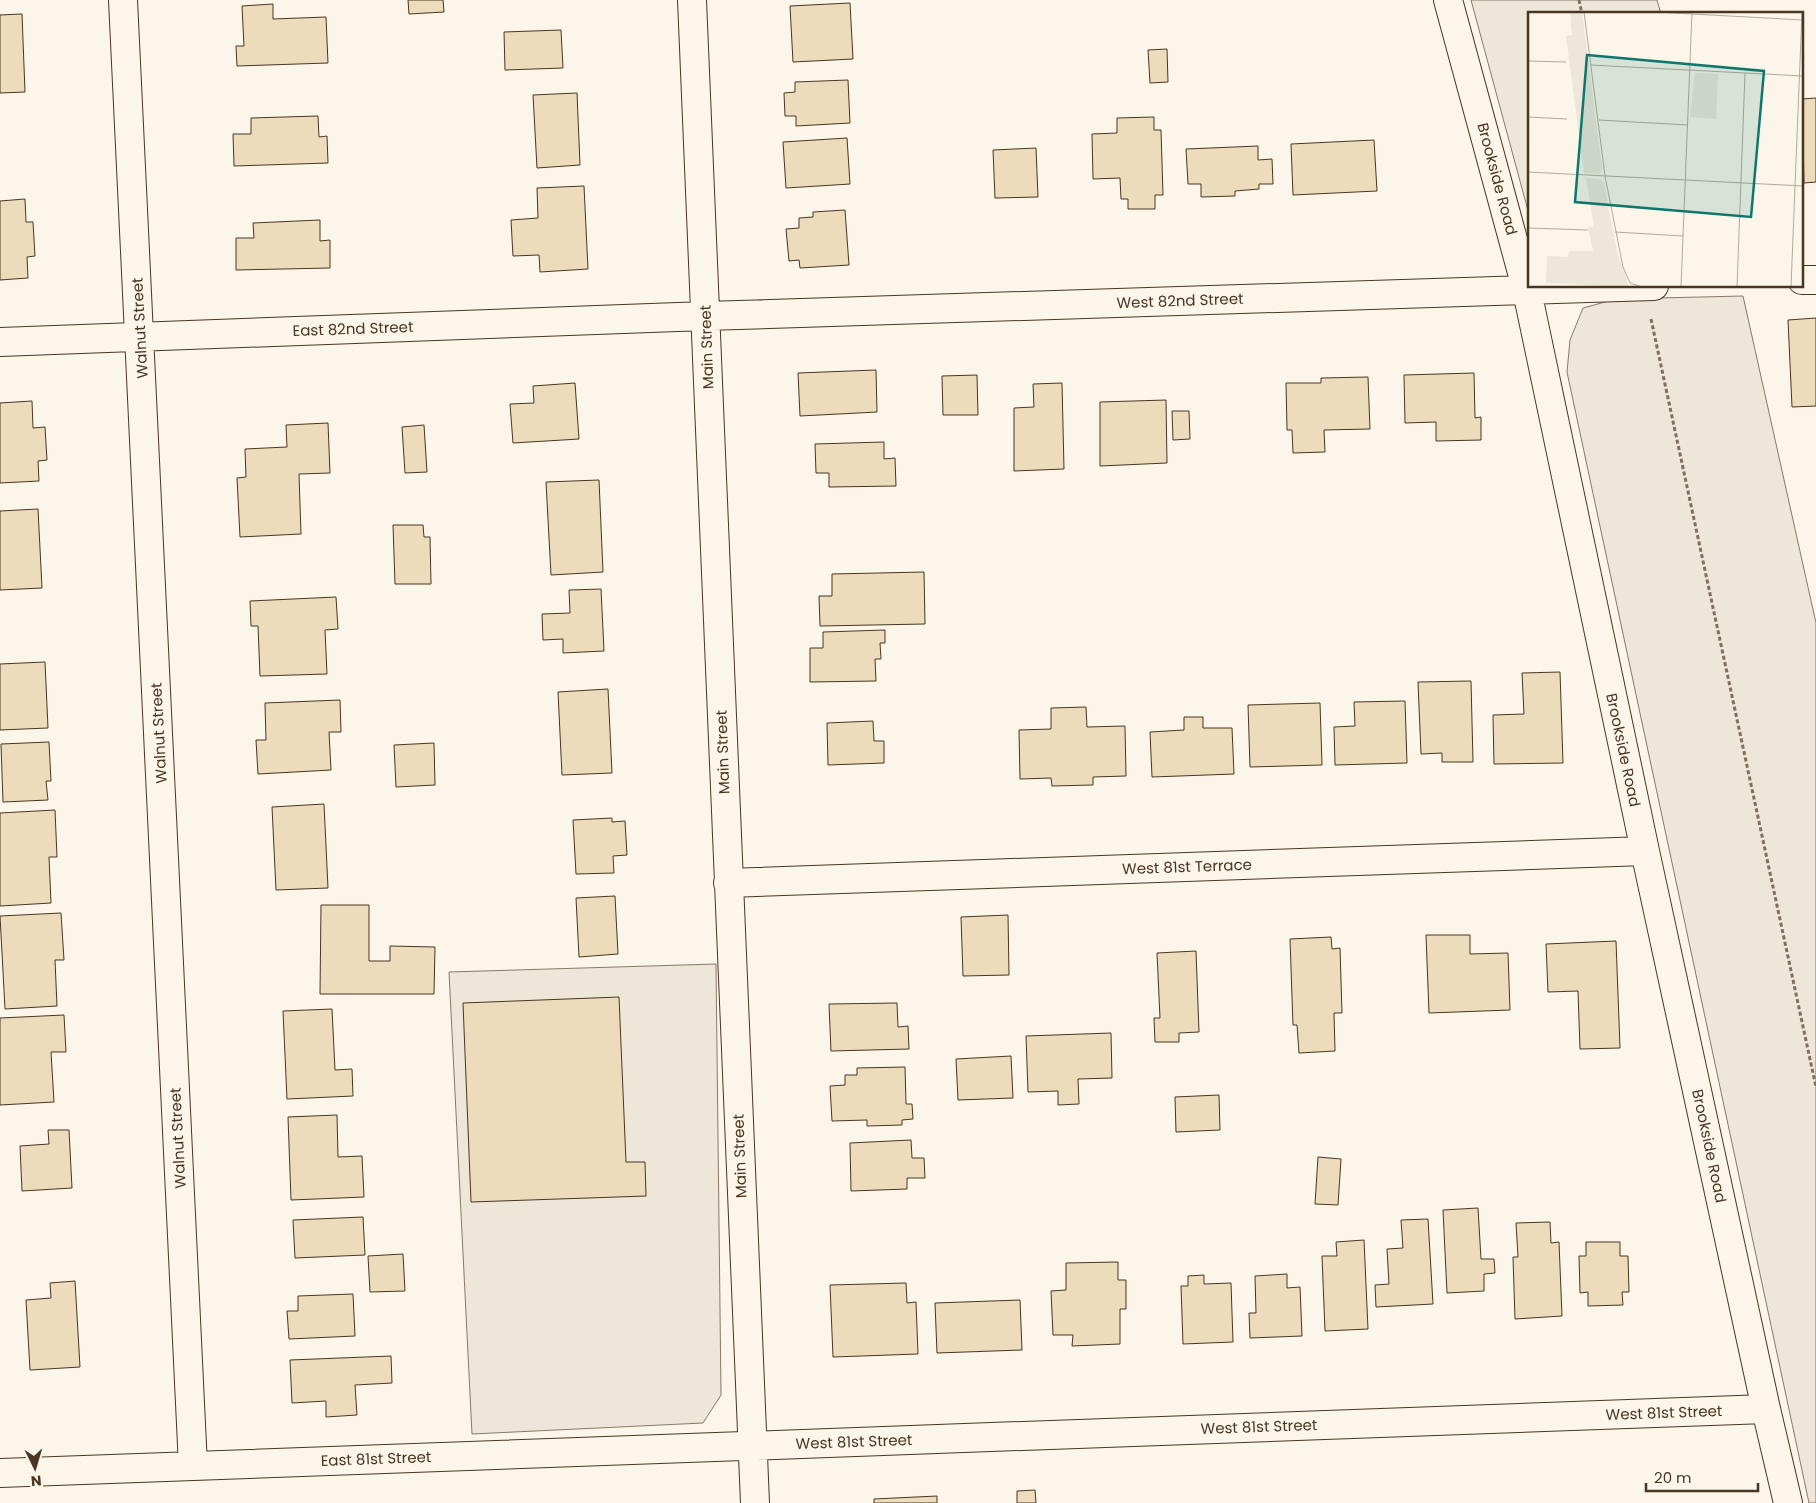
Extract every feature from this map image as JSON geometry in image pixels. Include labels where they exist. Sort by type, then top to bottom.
[{"type":"street","name":"Walnut Street","points":[[123,0],[193,1466]]},
{"type":"street","name":"Main Street","points":[[692,0],[755,1503]]},
{"type":"street","name":"Brookside Road","points":[[1448,0],[1526,291],[1645,852],[1766,1410],[1788,1503]]},
{"type":"street","name":"West 82nd Street","points":[[705,316],[1614,288]]},
{"type":"street","name":"East 82nd Street","points":[[0,342],[705,316]]},
{"type":"street","name":"West 81st Terrace","points":[[728,883],[1645,852]]},
{"type":"street","name":"West 81st Street","points":[[752,1446],[1766,1410]]},
{"type":"street","name":"East 81st Street","points":[[0,1473],[752,1446]]},
{"type":"path","points":[[1644,288],[1816,1087]]},
{"type":"shaded area","points":[[1471,0],[1657,0],[1660,12],[1528,12],[1528,211]]},
{"type":"shaded area","points":[[1743,296],[1816,623],[1816,1503],[1809,1503],[1567,372],[1570,340],[1583,308],[1616,299]]},
{"type":"shaded area","points":[[716,964],[721,1395],[703,1423],[472,1434],[449,972]]},
{"type":"building","points":[[408,0],[443,0],[444,12],[409,14]]},
{"type":"building","points":[[850,3],[853,59],[793,62],[790,6]]},
{"type":"building","points":[[273,4],[273,19],[326,17],[328,63],[237,66],[236,46],[244,46],[242,6]]},
{"type":"building","points":[[22,14],[25,92],[0,93],[0,15]]},
{"type":"building","points":[[561,30],[563,68],[505,70],[504,32]]},
{"type":"building","points":[[1167,49],[1168,82],[1150,83],[1148,50]]},
{"type":"building","points":[[848,80],[850,123],[796,126],[796,116],[785,116],[784,93],[795,92],[795,82]]},
{"type":"building","points":[[577,93],[580,165],[537,168],[533,95]]},
{"type":"building","points":[[1816,98],[1816,182],[1804,183],[1804,99]]},
{"type":"building","points":[[318,116],[319,137],[327,136],[328,163],[234,166],[233,134],[251,134],[251,118]]},
{"type":"building","points":[[1154,117],[1154,130],[1161,130],[1163,195],[1155,195],[1155,209],[1128,209],[1128,199],[1121,199],[1120,178],[1093,179],[1092,134],[1117,133],[1117,118]]},
{"type":"building","points":[[847,138],[850,184],[786,188],[783,142]]},
{"type":"building","points":[[1374,140],[1377,191],[1293,195],[1291,144]]},
{"type":"building","points":[[1258,146],[1258,160],[1272,159],[1273,184],[1259,184],[1259,189],[1235,191],[1235,196],[1201,197],[1201,184],[1188,184],[1186,149]]},
{"type":"building","points":[[1036,148],[1038,197],[995,198],[993,150]]},
{"type":"building","points":[[584,186],[588,269],[540,272],[539,255],[513,256],[511,220],[538,218],[537,188]]},
{"type":"building","points":[[25,199],[26,222],[33,222],[35,256],[27,257],[28,278],[0,280],[0,201]]},
{"type":"building","points":[[845,210],[849,265],[800,268],[799,260],[789,261],[786,229],[799,228],[799,218],[813,217],[813,212]]},
{"type":"building","points":[[320,220],[320,241],[330,240],[330,268],[236,270],[236,238],[254,238],[253,223]]},
{"type":"building","points":[[1816,318],[1816,406],[1792,407],[1788,320]]},
{"type":"building","points":[[876,370],[877,412],[800,416],[798,373]]},
{"type":"building","points":[[1474,373],[1475,418],[1481,417],[1481,440],[1436,441],[1436,422],[1405,423],[1404,375]]},
{"type":"building","points":[[977,375],[978,415],[943,415],[942,376]]},
{"type":"building","points":[[1368,377],[1370,429],[1324,430],[1325,452],[1293,453],[1292,430],[1287,430],[1286,383],[1321,383],[1321,378]]},
{"type":"building","points":[[575,383],[579,439],[513,443],[510,404],[534,403],[533,386]]},
{"type":"building","points":[[1062,383],[1064,469],[1014,471],[1014,408],[1034,407],[1033,384]]},
{"type":"building","points":[[1166,400],[1167,463],[1100,466],[1100,402]]},
{"type":"building","points":[[32,401],[33,428],[45,427],[47,460],[38,461],[39,481],[0,483],[0,403]]},
{"type":"building","points":[[1172,411],[1189,411],[1190,439],[1173,440]]},
{"type":"building","points":[[328,423],[330,473],[299,474],[301,534],[240,537],[237,478],[246,477],[245,449],[287,447],[286,425]]},
{"type":"building","points":[[424,425],[427,472],[405,473],[402,427]]},
{"type":"building","points":[[884,442],[884,459],[895,458],[896,486],[829,487],[829,473],[816,473],[815,444]]},
{"type":"building","points":[[599,480],[603,572],[551,575],[546,482]]},
{"type":"building","points":[[38,509],[42,588],[0,590],[0,511]]},
{"type":"building","points":[[393,525],[423,525],[424,537],[430,537],[431,584],[395,584]]},
{"type":"building","points":[[924,572],[925,624],[820,626],[819,596],[832,596],[832,574]]},
{"type":"building","points":[[601,589],[604,651],[563,653],[563,639],[543,640],[542,614],[570,613],[569,590]]},
{"type":"building","points":[[336,597],[338,629],[325,630],[327,674],[260,676],[258,626],[251,626],[250,601]]},
{"type":"building","points":[[885,630],[885,643],[880,643],[881,659],[875,659],[876,681],[810,682],[810,648],[823,648],[823,632]]},
{"type":"building","points":[[45,662],[48,728],[0,730],[0,664]]},
{"type":"building","points":[[1560,672],[1563,763],[1494,764],[1493,715],[1524,714],[1522,673]]},
{"type":"building","points":[[1471,681],[1473,762],[1442,762],[1442,753],[1421,754],[1418,682]]},
{"type":"building","points":[[608,689],[612,773],[562,775],[558,692]]},
{"type":"building","points":[[340,700],[341,732],[329,732],[331,770],[258,774],[256,740],[266,740],[265,703]]},
{"type":"building","points":[[1405,701],[1407,763],[1335,765],[1334,727],[1355,726],[1354,702]]},
{"type":"building","points":[[1320,703],[1322,765],[1250,767],[1248,705]]},
{"type":"building","points":[[1086,707],[1087,727],[1125,726],[1126,776],[1093,777],[1093,785],[1052,786],[1051,778],[1020,779],[1019,730],[1051,729],[1051,708]]},
{"type":"building","points":[[1184,717],[1203,717],[1203,728],[1232,728],[1234,774],[1152,777],[1150,732],[1184,730]]},
{"type":"building","points":[[873,721],[874,741],[884,741],[884,763],[828,765],[827,723]]},
{"type":"building","points":[[49,742],[51,781],[46,781],[48,800],[3,802],[1,744]]},
{"type":"building","points":[[434,743],[435,785],[396,787],[394,745]]},
{"type":"building","points":[[324,804],[328,888],[276,890],[272,807]]},
{"type":"building","points":[[55,810],[57,857],[49,857],[51,903],[0,906],[0,813]]},
{"type":"building","points":[[612,818],[612,822],[625,821],[627,855],[613,856],[614,873],[576,874],[573,820]]},
{"type":"building","points":[[615,896],[618,954],[579,957],[576,898]]},
{"type":"building","points":[[321,905],[369,905],[369,961],[390,961],[390,946],[435,947],[434,994],[320,994]]},
{"type":"building","points":[[61,913],[64,960],[55,960],[57,1006],[5,1009],[0,916]]},
{"type":"building","points":[[1008,915],[1009,975],[963,976],[961,917]]},
{"type":"building","points":[[1426,935],[1470,935],[1470,954],[1508,953],[1510,1010],[1429,1013]]},
{"type":"building","points":[[1331,937],[1332,949],[1340,948],[1342,1013],[1334,1013],[1335,1051],[1299,1053],[1297,1025],[1293,1025],[1290,939]]},
{"type":"building","points":[[1616,941],[1620,1048],[1580,1049],[1578,991],[1548,992],[1546,944]]},
{"type":"building","points":[[1196,951],[1199,1032],[1179,1033],[1179,1042],[1155,1042],[1154,1018],[1160,1018],[1157,953]]},
{"type":"building","points":[[619,997],[626,1162],[645,1162],[646,1196],[471,1202],[463,1003]]},
{"type":"building","points":[[897,1003],[898,1027],[908,1026],[909,1049],[831,1051],[829,1004]]},
{"type":"building","points":[[332,1009],[335,1070],[352,1069],[353,1096],[287,1099],[283,1011]]},
{"type":"building","points":[[64,1015],[66,1052],[51,1052],[54,1102],[0,1105],[0,1018]]},
{"type":"building","points":[[1111,1033],[1112,1078],[1078,1079],[1079,1104],[1058,1105],[1058,1091],[1028,1092],[1026,1036]]},
{"type":"building","points":[[1011,1056],[1013,1098],[958,1100],[956,1059]]},
{"type":"building","points":[[905,1067],[906,1104],[912,1104],[913,1119],[902,1120],[902,1125],[867,1126],[867,1120],[832,1121],[830,1086],[845,1085],[845,1075],[857,1075],[857,1068]]},
{"type":"building","points":[[1219,1095],[1220,1130],[1176,1132],[1175,1097]]},
{"type":"building","points":[[337,1115],[338,1157],[362,1156],[364,1197],[291,1200],[288,1117]]},
{"type":"building","points":[[48,1130],[69,1130],[72,1188],[22,1191],[20,1146],[49,1144]]},
{"type":"building","points":[[911,1140],[912,1158],[924,1158],[925,1178],[907,1178],[907,1189],[851,1191],[850,1143]]},
{"type":"building","points":[[1318,1157],[1341,1159],[1338,1205],[1315,1204]]},
{"type":"building","points":[[1478,1208],[1481,1259],[1494,1259],[1495,1273],[1484,1274],[1484,1291],[1447,1293],[1443,1210]]},
{"type":"building","points":[[363,1217],[365,1255],[295,1258],[293,1220]]},
{"type":"building","points":[[1428,1219],[1433,1304],[1376,1307],[1375,1285],[1389,1284],[1387,1249],[1403,1248],[1401,1220]]},
{"type":"building","points":[[1550,1222],[1551,1243],[1559,1242],[1562,1316],[1515,1319],[1513,1257],[1518,1257],[1516,1223]]},
{"type":"building","points":[[1364,1240],[1368,1329],[1325,1331],[1322,1256],[1337,1256],[1336,1242]]},
{"type":"building","points":[[1586,1242],[1620,1242],[1620,1256],[1628,1256],[1629,1292],[1622,1292],[1623,1305],[1588,1306],[1588,1292],[1580,1293],[1579,1256],[1586,1256]]},
{"type":"building","points":[[403,1254],[405,1291],[370,1292],[368,1256]]},
{"type":"building","points":[[1118,1262],[1118,1280],[1126,1280],[1126,1309],[1120,1309],[1120,1344],[1072,1346],[1073,1335],[1053,1335],[1051,1291],[1066,1290],[1066,1263]]},
{"type":"building","points":[[1287,1274],[1287,1288],[1300,1287],[1302,1336],[1250,1338],[1249,1313],[1256,1313],[1255,1276]]},
{"type":"building","points":[[1204,1275],[1204,1284],[1231,1283],[1233,1342],[1183,1344],[1181,1286],[1188,1286],[1188,1276]]},
{"type":"building","points":[[75,1281],[80,1367],[30,1370],[26,1300],[51,1298],[50,1283]]},
{"type":"building","points":[[906,1283],[907,1303],[916,1302],[918,1354],[833,1357],[830,1285]]},
{"type":"building","points":[[353,1294],[355,1336],[289,1339],[287,1311],[298,1311],[298,1296]]},
{"type":"building","points":[[1020,1300],[1022,1350],[937,1353],[935,1303]]},
{"type":"building","points":[[391,1356],[392,1383],[355,1385],[357,1415],[326,1417],[326,1401],[292,1403],[290,1360]]},
{"type":"building","points":[[1035,1490],[1036,1503],[1017,1503],[1017,1491]]},
{"type":"building","points":[[937,1496],[937,1503],[874,1503],[874,1499]]}]
